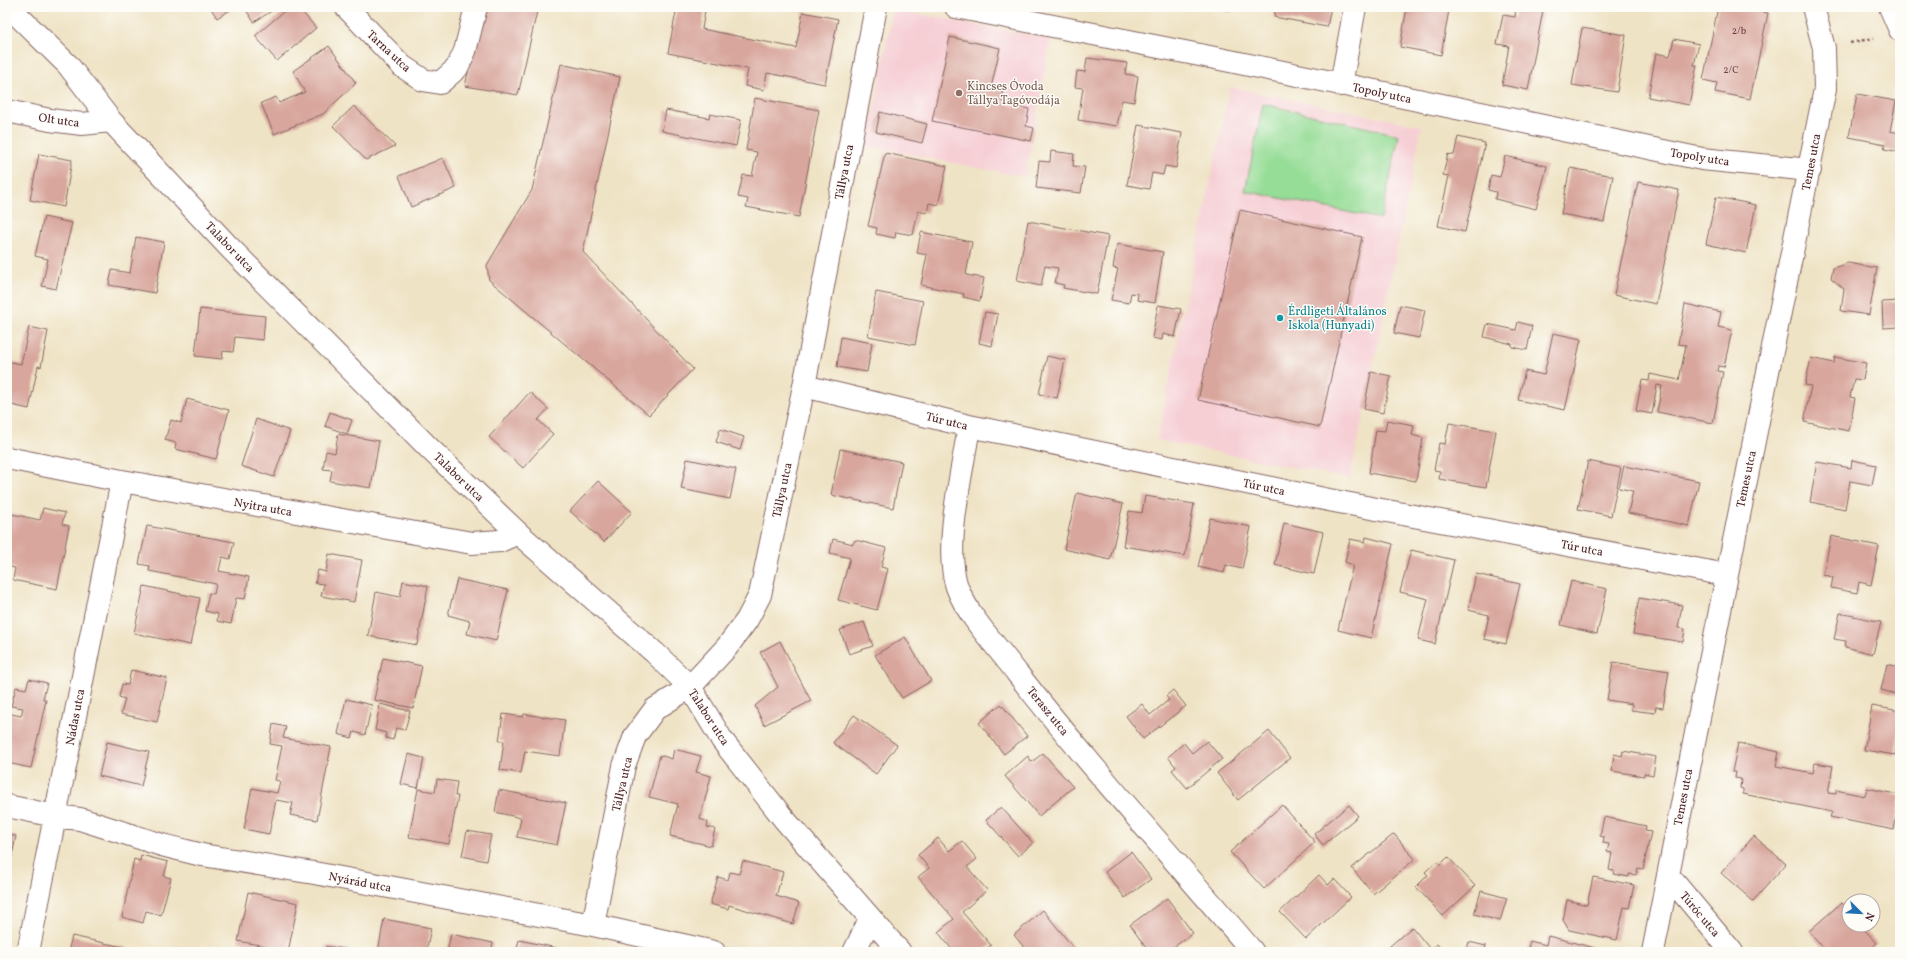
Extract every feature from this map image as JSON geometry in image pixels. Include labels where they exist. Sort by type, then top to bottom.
[{"type":"street","name":"Talabor utca","points":[[8,7],[68,65],[111,121],[230,248],[431,450],[518,533],[655,653],[690,687],[722,740],[784,819],[900,952]]},
{"type":"street","name":"Tarna utca","points":[[346,7],[402,66],[423,80],[440,83],[457,68],[465,51],[476,7]]},
{"type":"street","name":"Tállya utca","points":[[593,925],[624,766],[635,736],[655,709],[690,687],[731,642],[747,620],[760,595],[804,386],[876,7]]},
{"type":"street","name":"Topoly utca","points":[[956,7],[1702,159],[1810,170]]},
{"type":"street","points":[[1341,85],[1355,7]]},
{"type":"street","name":"Temes utca","points":[[1654,952],[1726,576],[1810,170],[1825,89],[1824,48],[1813,7]]},
{"type":"street","points":[[1890,7],[1900,30]]},
{"type":"street","name":"Olt utca","points":[[7,111],[50,120],[82,124],[111,121]]},
{"type":"street","name":"Túr utca","points":[[804,386],[969,426],[1334,501],[1726,576]]},
{"type":"street","name":"Terasz utca","points":[[969,426],[954,523],[952,555],[957,587],[970,612],[1042,705],[1253,952]]},
{"type":"street","name":"Nyitra utca","points":[[7,458],[122,481],[472,543],[500,540],[518,533]]},
{"type":"street","name":"Nádas utca","points":[[28,952],[122,481]]},
{"type":"street","name":"Nyárád utca","points":[[7,806],[55,816],[80,819],[162,845],[202,855],[314,873],[593,925],[714,952]]},
{"type":"street","name":"Túróc utca","points":[[1668,875],[1732,952]]},
{"type":"street","points":[[854,952],[870,919]]},
{"type":"path","points":[[1824,48],[1877,37]]},
{"type":"shaded area","name":"Kincses Óvoda Tállya Tagóvodája","points":[[893,9],[1051,39],[1025,177],[867,146]]},
{"type":"shaded area","points":[[1230,87],[1422,126],[1350,479],[1157,440]]},
{"type":"green space","points":[[1263,104],[1399,135],[1381,219],[1245,191]]},
{"type":"building","points":[[210,7],[235,7],[217,18]]},
{"type":"building","points":[[244,7],[278,7],[254,22]]},
{"type":"building","points":[[289,7],[298,7],[316,28],[277,61],[255,36]]},
{"type":"building","points":[[483,7],[538,7],[518,95],[465,86]]},
{"type":"building","points":[[677,7],[705,10],[702,29],[796,48],[803,12],[838,19],[825,84],[767,73],[764,90],[745,86],[748,69],[668,53]]},
{"type":"building","points":[[1213,7],[1231,7],[1230,11]]},
{"type":"building","points":[[1276,7],[1331,7],[1327,27],[1274,17]]},
{"type":"building","points":[[1407,7],[1432,7],[1449,10],[1441,55],[1400,47]]},
{"type":"building","points":[[1516,7],[1543,10],[1528,90],[1502,85],[1509,46],[1497,44],[1503,15],[1515,17]]},
{"type":"building","points":[[1718,7],[1740,7],[1768,13],[1750,99],[1715,92],[1717,83],[1703,80]]},
{"type":"building","points":[[1582,28],[1626,35],[1617,92],[1572,85]]},
{"type":"building","points":[[950,37],[1000,48],[991,88],[1003,91],[1001,101],[1008,103],[1008,105],[1029,109],[1026,126],[1034,128],[1031,141],[932,121]]},
{"type":"building","points":[[1674,39],[1699,44],[1694,65],[1697,65],[1689,105],[1648,97],[1656,53],[1670,56]]},
{"type":"building","points":[[329,46],[356,83],[323,114],[274,134],[261,103],[276,97],[279,103],[305,92],[293,71]]},
{"type":"building","points":[[1087,58],[1127,63],[1125,74],[1138,76],[1134,102],[1122,100],[1117,126],[1078,120],[1083,88],[1075,87],[1077,71],[1085,72]]},
{"type":"building","points":[[561,64],[620,77],[583,252],[693,369],[649,415],[489,280],[487,265],[532,190]]},
{"type":"building","points":[[1857,94],[1896,101],[1890,131],[1900,133],[1900,152],[1884,149],[1885,144],[1849,137]]},
{"type":"building","points":[[755,98],[819,110],[799,217],[746,207],[748,199],[738,197],[743,175],[752,176],[757,152],[746,150]]},
{"type":"building","points":[[354,106],[395,146],[366,160],[333,126]]},
{"type":"building","points":[[666,110],[709,118],[710,114],[741,120],[736,146],[662,131]]},
{"type":"building","points":[[880,112],[927,124],[922,143],[876,132]]},
{"type":"building","points":[[1138,125],[1182,133],[1176,168],[1165,166],[1163,175],[1152,173],[1149,189],[1127,185]]},
{"type":"building","points":[[1458,137],[1485,143],[1465,232],[1438,226],[1449,176],[1443,175],[1448,154],[1454,155]]},
{"type":"building","points":[[7,146],[12,146],[8,173],[7,173]]},
{"type":"building","points":[[1051,151],[1074,154],[1073,166],[1085,167],[1081,193],[1036,188],[1039,161],[1050,162]]},
{"type":"building","points":[[885,153],[947,166],[938,205],[929,203],[927,213],[918,211],[913,235],[896,232],[895,238],[876,234],[877,228],[868,226]]},
{"type":"building","points":[[39,154],[72,160],[64,207],[30,200]]},
{"type":"building","points":[[1505,156],[1547,166],[1536,209],[1495,199],[1496,192],[1488,190],[1491,175],[1500,177]]},
{"type":"building","points":[[443,158],[456,188],[411,207],[399,176]]},
{"type":"building","points":[[1570,168],[1613,176],[1604,222],[1561,214]]},
{"type":"building","points":[[1638,182],[1679,190],[1656,304],[1614,295]]},
{"type":"building","points":[[1716,197],[1756,205],[1746,253],[1706,244]]},
{"type":"building","name":"Érdligeti Általános Iskola (Hunyadi)","points":[[1240,210],[1362,237],[1320,427],[1198,400]]},
{"type":"building","points":[[44,217],[72,223],[56,289],[42,286],[48,259],[35,256]]},
{"type":"building","points":[[1028,221],[1108,236],[1097,294],[1063,288],[1064,285],[1055,283],[1058,268],[1045,266],[1041,286],[1017,281]]},
{"type":"building","points":[[921,232],[972,242],[966,275],[984,278],[980,301],[963,297],[964,294],[921,285],[927,255],[917,253]]},
{"type":"building","points":[[136,237],[164,242],[155,293],[109,285],[112,270],[130,273]]},
{"type":"building","points":[[1117,244],[1163,252],[1155,303],[1137,300],[1138,294],[1131,293],[1129,303],[1111,300],[1118,269],[1113,268]]},
{"type":"building","points":[[1848,263],[1877,268],[1869,315],[1841,311],[1844,289],[1831,278],[1833,268]]},
{"type":"building","points":[[876,292],[923,301],[915,345],[868,336]]},
{"type":"building","points":[[1900,301],[1900,327],[1883,328],[1882,302]]},
{"type":"building","points":[[1685,304],[1721,312],[1718,327],[1732,330],[1724,367],[1718,366],[1717,371],[1723,372],[1713,423],[1657,412],[1662,386],[1657,385],[1652,414],[1636,411],[1642,380],[1649,381],[1650,374],[1679,380],[1686,345],[1678,344]]},
{"type":"building","points":[[1158,305],[1181,309],[1175,337],[1163,334],[1162,340],[1152,338]]},
{"type":"building","points":[[1400,305],[1425,310],[1419,338],[1394,333]]},
{"type":"building","points":[[200,309],[265,316],[263,340],[235,337],[233,352],[223,351],[222,359],[195,356]]},
{"type":"building","points":[[985,312],[998,314],[992,346],[979,343]]},
{"type":"building","points":[[1518,322],[1532,326],[1527,350],[1512,347],[1512,344],[1484,337],[1487,324],[1516,330]]},
{"type":"building","points":[[29,327],[48,331],[41,367],[38,366],[29,409],[7,404],[7,361],[21,364]]},
{"type":"building","points":[[1553,333],[1581,339],[1565,410],[1518,400],[1525,371],[1544,375]]},
{"type":"building","points":[[841,337],[872,343],[867,372],[837,367]]},
{"type":"building","points":[[1047,356],[1065,360],[1057,398],[1039,394]]},
{"type":"building","points":[[1835,357],[1866,363],[1863,380],[1854,379],[1850,397],[1855,398],[1849,431],[1804,422],[1811,386],[1805,385],[1811,358],[1834,363]]},
{"type":"building","points":[[1371,372],[1391,376],[1383,413],[1364,409]]},
{"type":"building","points":[[530,392],[548,409],[538,420],[553,434],[523,468],[489,437]]},
{"type":"building","points":[[187,399],[229,410],[216,459],[175,449],[176,443],[165,440],[171,420],[181,423]]},
{"type":"building","points":[[330,412],[352,420],[347,434],[325,426]]},
{"type":"building","points":[[256,419],[290,431],[274,477],[241,466]]},
{"type":"building","points":[[1387,420],[1414,425],[1412,435],[1423,438],[1416,481],[1369,473],[1376,430],[1385,431]]},
{"type":"building","points":[[1449,423],[1496,431],[1486,487],[1439,479],[1440,471],[1434,470],[1439,443],[1445,444]]},
{"type":"building","points":[[720,429],[744,437],[740,450],[716,442]]},
{"type":"building","points":[[338,434],[379,441],[371,488],[330,481],[332,470],[323,469],[326,451],[335,453]]},
{"type":"building","points":[[840,449],[902,462],[893,508],[831,495]]},
{"type":"building","points":[[687,459],[736,469],[730,499],[681,489]]},
{"type":"building","points":[[1852,460],[1876,465],[1872,485],[1850,481],[1845,509],[1810,502],[1817,462],[1851,468]]},
{"type":"building","points":[[1588,461],[1621,468],[1611,516],[1578,509]]},
{"type":"building","points":[[1624,466],[1699,481],[1689,526],[1628,513],[1633,491],[1619,488]]},
{"type":"building","points":[[598,481],[632,512],[604,542],[570,511]]},
{"type":"building","points":[[1077,493],[1123,504],[1110,560],[1064,549]]},
{"type":"building","points":[[1145,496],[1194,504],[1185,556],[1123,546],[1129,511],[1142,513]]},
{"type":"building","points":[[43,508],[65,513],[62,524],[69,526],[57,589],[13,580],[15,568],[7,566],[7,513],[40,520]]},
{"type":"building","points":[[1210,518],[1251,527],[1242,569],[1226,565],[1224,573],[1198,567]]},
{"type":"building","points":[[1284,523],[1323,532],[1314,574],[1275,565]]},
{"type":"building","points":[[147,526],[234,542],[230,559],[222,557],[219,571],[249,577],[245,599],[236,598],[231,624],[217,621],[218,614],[205,611],[209,593],[214,594],[216,584],[149,571],[150,566],[139,564]]},
{"type":"building","points":[[1831,536],[1879,546],[1871,585],[1859,582],[1857,593],[1831,588],[1833,577],[1823,575]]},
{"type":"building","points":[[1366,537],[1393,544],[1371,638],[1338,630],[1353,565],[1345,562],[1350,539],[1365,542]]},
{"type":"building","points":[[833,539],[853,544],[855,540],[886,548],[881,567],[888,569],[877,610],[838,600],[850,558],[830,553]]},
{"type":"building","points":[[1411,550],[1454,560],[1435,644],[1418,640],[1428,599],[1400,592]]},
{"type":"building","points":[[329,554],[362,560],[354,602],[321,596],[324,584],[315,583],[318,570],[326,572]]},
{"type":"building","points":[[1476,574],[1520,584],[1506,644],[1484,639],[1489,615],[1468,610]]},
{"type":"building","points":[[457,579],[508,590],[496,641],[467,634],[470,621],[448,615]]},
{"type":"building","points":[[403,581],[428,586],[417,645],[368,636],[376,592],[400,597]]},
{"type":"building","points":[[1571,581],[1607,589],[1597,634],[1561,625]]},
{"type":"building","points":[[144,586],[200,598],[190,645],[134,633]]},
{"type":"building","points":[[1639,598],[1682,605],[1678,628],[1685,629],[1683,642],[1633,634]]},
{"type":"building","points":[[1840,613],[1881,622],[1873,654],[1845,647],[1846,641],[1834,639]]},
{"type":"building","points":[[864,622],[873,646],[849,654],[840,630]]},
{"type":"building","points":[[905,637],[931,681],[902,698],[875,655]]},
{"type":"building","points":[[780,641],[811,701],[764,725],[755,706],[778,687],[760,652]]},
{"type":"building","points":[[383,658],[422,666],[413,708],[374,700]]},
{"type":"building","points":[[1613,662],[1669,671],[1663,708],[1656,707],[1655,713],[1631,710],[1632,704],[1607,700]]},
{"type":"building","points":[[1887,664],[1900,667],[1900,695],[1881,690]]},
{"type":"building","points":[[131,670],[167,678],[157,722],[121,714],[125,699],[119,697],[122,684],[128,685]]},
{"type":"building","points":[[29,679],[47,683],[43,699],[46,700],[31,768],[7,763],[7,713],[21,716],[23,708],[11,706],[16,687],[26,689]]},
{"type":"building","points":[[1173,690],[1186,706],[1143,739],[1126,716],[1142,704],[1150,715],[1169,700],[1166,696]]},
{"type":"building","points":[[346,699],[372,705],[365,735],[354,732],[352,738],[338,734]]},
{"type":"building","points":[[380,704],[410,711],[405,730],[396,728],[393,740],[386,738],[386,733],[375,730]]},
{"type":"building","points":[[1001,704],[1027,736],[1004,754],[979,723]]},
{"type":"building","points":[[1872,706],[1900,711],[1900,727],[1895,755],[1864,750]]},
{"type":"building","points":[[503,714],[523,717],[524,714],[565,720],[560,756],[525,751],[521,773],[500,770],[504,741],[499,741]]},
{"type":"building","points":[[854,715],[897,745],[876,774],[833,743]]},
{"type":"building","points":[[273,724],[286,727],[283,738],[331,747],[317,820],[290,815],[293,803],[276,800],[269,834],[244,829],[252,788],[277,793],[280,781],[275,780],[282,746],[270,744]]},
{"type":"building","points":[[1269,731],[1290,758],[1238,800],[1217,773]]},
{"type":"building","points":[[1207,741],[1222,759],[1187,788],[1172,770],[1176,767],[1168,757],[1184,743],[1192,753]]},
{"type":"building","points":[[107,742],[149,752],[141,786],[99,776]]},
{"type":"building","points":[[1738,743],[1779,752],[1776,766],[1813,773],[1815,763],[1833,766],[1828,793],[1836,794],[1836,790],[1865,796],[1867,788],[1900,795],[1894,830],[1830,817],[1832,812],[1743,794],[1743,789],[1740,788],[1741,779],[1735,778],[1736,772],[1732,772]]},
{"type":"building","points":[[674,749],[701,756],[696,772],[711,776],[700,819],[708,822],[707,827],[715,829],[711,846],[670,836],[678,804],[649,797],[660,755],[672,759]]},
{"type":"building","points":[[1623,751],[1656,757],[1653,775],[1644,773],[1644,776],[1612,771],[1614,754],[1622,756]]},
{"type":"building","points":[[1043,753],[1073,787],[1039,816],[1005,776],[1028,756],[1032,762]]},
{"type":"building","points":[[408,754],[424,758],[418,788],[401,784]]},
{"type":"building","points":[[437,779],[457,782],[455,796],[458,796],[449,844],[409,837],[418,789],[435,792]]},
{"type":"building","points":[[499,790],[566,803],[557,845],[517,837],[521,818],[495,812]]},
{"type":"building","points":[[1282,805],[1315,842],[1264,889],[1230,852]]},
{"type":"building","points":[[1349,805],[1358,816],[1323,845],[1314,834]]},
{"type":"building","points":[[1001,807],[1033,843],[1018,856],[986,820]]},
{"type":"building","points":[[1604,817],[1646,826],[1645,831],[1651,832],[1643,869],[1638,868],[1636,875],[1629,874],[1629,877],[1613,874],[1614,871],[1609,870],[1612,853],[1607,852],[1609,844],[1603,843],[1604,837],[1600,836]]},
{"type":"building","points":[[467,831],[491,835],[486,861],[462,856]]},
{"type":"building","points":[[1394,834],[1415,859],[1373,894],[1352,868]]},
{"type":"building","points":[[7,835],[16,836],[8,876],[7,876]]},
{"type":"building","points":[[1754,836],[1786,864],[1753,901],[1721,873]]},
{"type":"building","points":[[938,838],[949,851],[962,841],[977,859],[967,867],[987,890],[962,912],[991,945],[983,952],[954,952],[938,932],[954,919],[918,877],[929,868],[918,855]]},
{"type":"building","points":[[1131,852],[1151,879],[1125,898],[1105,872]]},
{"type":"building","points":[[141,855],[168,862],[164,876],[171,878],[161,915],[146,911],[143,923],[122,917],[134,859],[140,861]]},
{"type":"building","points":[[1448,857],[1475,886],[1443,916],[1416,887],[1428,875],[1425,872],[1437,861],[1440,865]]},
{"type":"building","points":[[743,861],[783,872],[776,896],[799,903],[793,924],[729,905],[728,909],[710,904],[718,877],[728,880],[730,872],[739,874]]},
{"type":"building","points":[[1319,875],[1328,885],[1334,879],[1351,897],[1306,939],[1280,912]]},
{"type":"building","points":[[1593,877],[1634,885],[1629,908],[1624,907],[1617,940],[1569,930],[1563,920],[1567,900],[1587,905]]},
{"type":"building","points":[[1481,891],[1507,898],[1500,921],[1474,914]]},
{"type":"building","points":[[248,892],[298,903],[288,952],[264,952],[265,946],[238,941]]},
{"type":"building","points":[[1167,898],[1193,933],[1167,952],[1149,952],[1130,925]]},
{"type":"building","points":[[1841,903],[1841,933],[1868,933],[1877,943],[1867,952],[1827,952],[1809,931]]},
{"type":"building","points":[[1043,910],[1077,952],[1028,952],[1014,935]]},
{"type":"building","points":[[384,919],[431,928],[426,952],[378,952]]},
{"type":"building","points":[[1412,927],[1430,949],[1437,944],[1444,952],[1383,952]]},
{"type":"building","points":[[451,934],[493,943],[491,952],[447,952]]},
{"type":"building","points":[[72,936],[141,951],[141,952],[68,952]]},
{"type":"building","points":[[1548,936],[1603,950],[1603,952],[1527,952],[1530,941],[1546,945]]},
{"type":"building","points":[[519,940],[557,948],[556,952],[516,952]]},
{"type":"building","points":[[1469,942],[1486,946],[1484,952],[1466,952]]},
{"type":"building","points":[[326,946],[356,951],[356,952],[325,952]]},
{"type":"place","name":"Kincses Óvoda Tállya Tagóvodája","points":[[959,93]]},
{"type":"place","name":"Érdligeti Általános Iskola (Hunyadi)","points":[[1280,318]]}]
